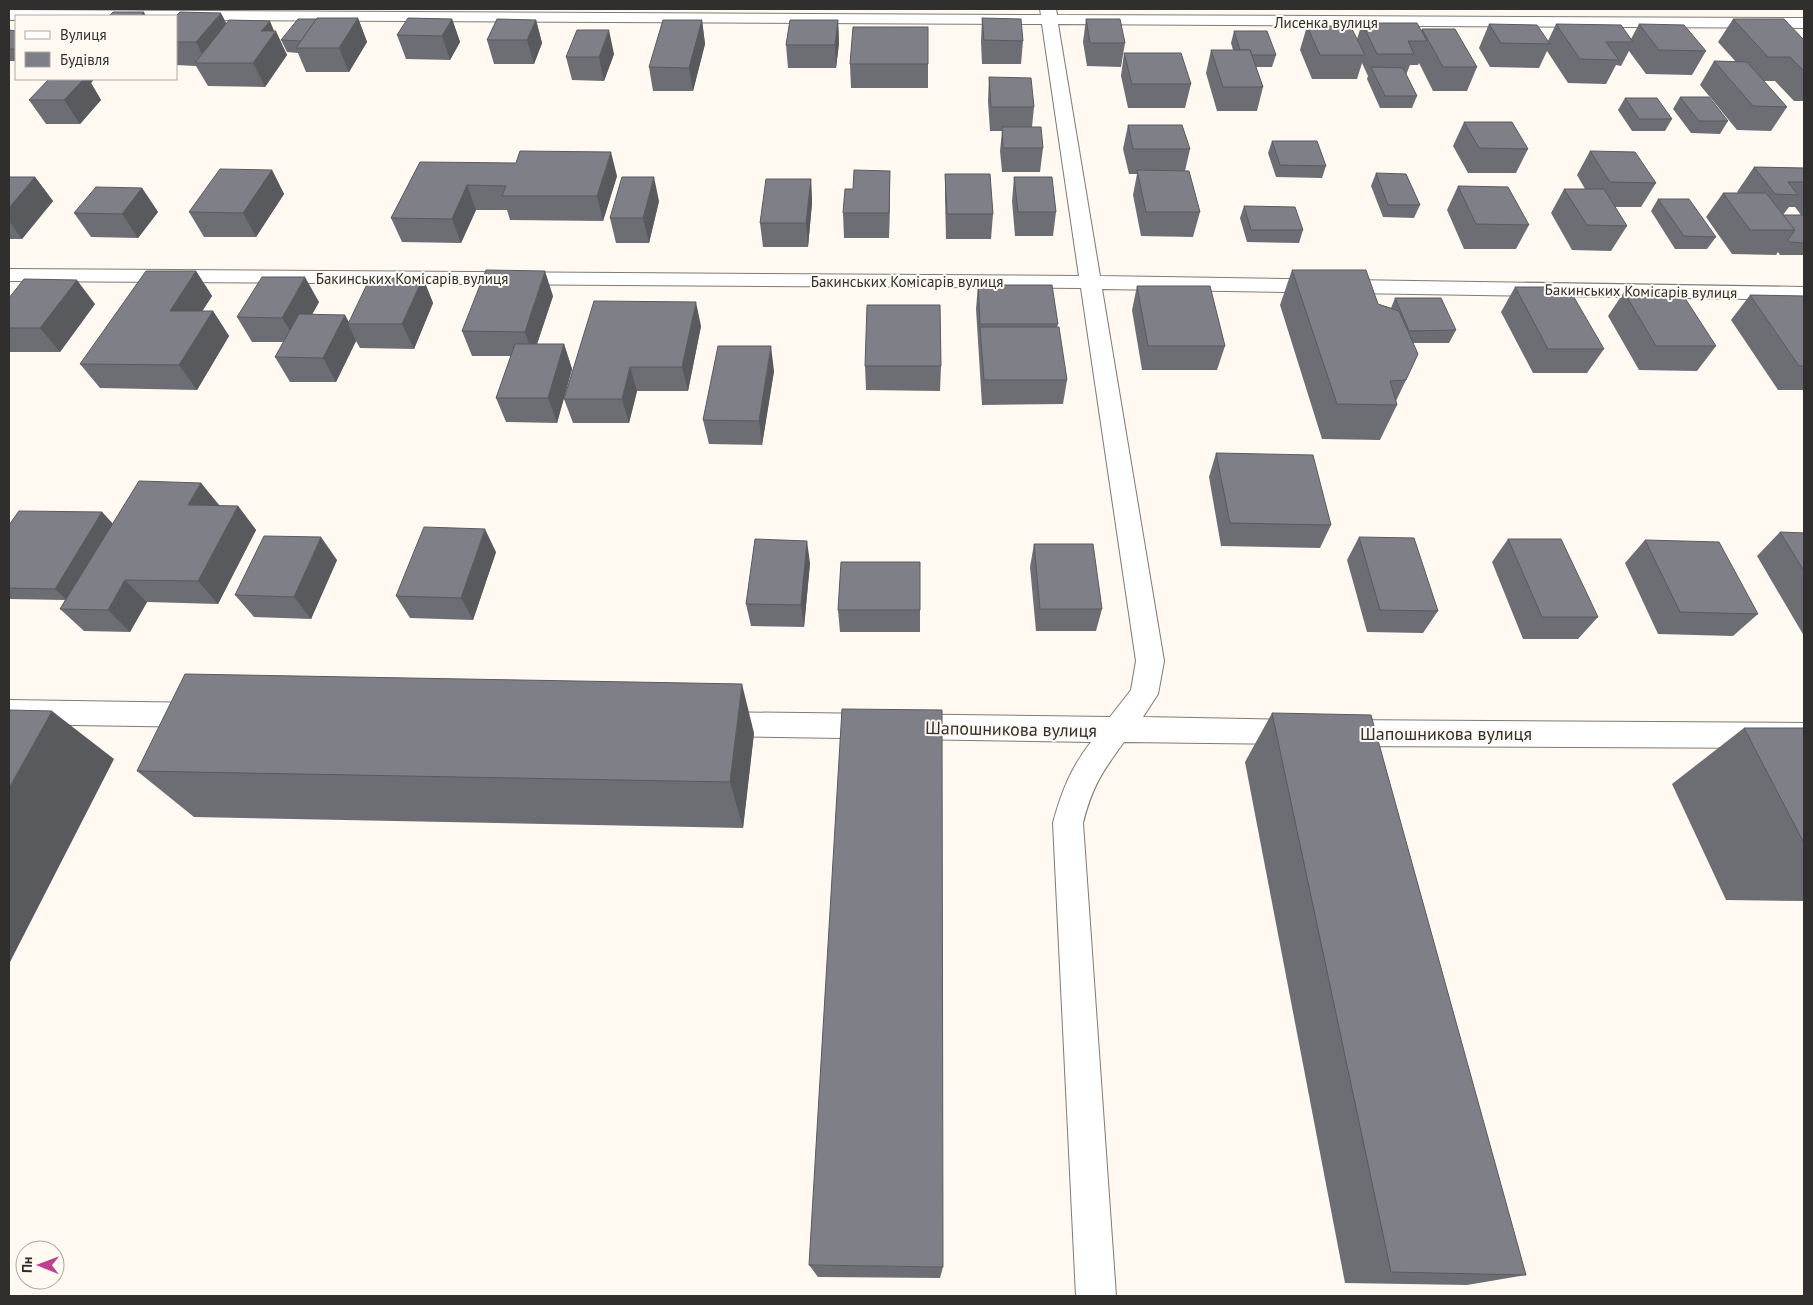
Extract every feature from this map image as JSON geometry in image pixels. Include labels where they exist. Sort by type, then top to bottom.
[{"type":"street","name":"Лисенка вулиця","points":[[9,14],[1049,15],[1804,23]]},
{"type":"street","points":[[1049,15],[1150,661],[1144,694],[1090,765],[1076,792],[1068,823],[1096,1296]]},
{"type":"street","name":"Бакинських Комісарів вулиця","points":[[9,275],[1090,282],[1804,293]]},
{"type":"street","points":[[9,712],[228,715]]},
{"type":"street","name":"Шапошникова вулиця","points":[[688,723],[1117,731],[1804,736]]},
{"type":"building","points":[[113,12],[144,12],[141,15],[110,15]]},
{"type":"building","points":[[180,12],[221,13],[196,42],[178,42],[177,15]]},
{"type":"building","points":[[317,18],[358,18],[339,48],[296,48]]},
{"type":"building","points":[[408,18],[452,19],[442,36],[397,35]]},
{"type":"building","points":[[982,18],[1021,19],[1023,41],[984,40]]},
{"type":"building","points":[[298,19],[316,19],[301,41],[281,40]]},
{"type":"building","points":[[497,19],[536,20],[527,40],[487,40]]},
{"type":"building","points":[[1086,19],[1120,19],[1125,43],[1090,43]]},
{"type":"building","points":[[1733,19],[1784,19],[1804,40],[1804,71],[1790,57],[1768,57]]},
{"type":"building","points":[[229,20],[270,21],[261,31],[276,31],[253,63],[195,63]]},
{"type":"building","points":[[663,20],[702,20],[689,68],[649,67]]},
{"type":"building","points":[[790,20],[838,20],[835,45],[786,45]]},
{"type":"building","points":[[1362,23],[1417,23],[1427,41],[1408,41],[1414,54],[1377,54]]},
{"type":"building","points":[[1489,24],[1537,25],[1550,44],[1501,43]]},
{"type":"building","points":[[1556,24],[1621,25],[1633,42],[1606,42],[1619,60],[1580,59]]},
{"type":"building","points":[[1639,24],[1684,25],[1706,51],[1659,50]]},
{"type":"building","points":[[1307,26],[1351,27],[1365,55],[1320,55]]},
{"type":"building","points":[[853,27],[928,27],[928,64],[850,64]]},
{"type":"building","points":[[1422,29],[1455,29],[1477,67],[1443,67]]},
{"type":"building","points":[[9,30],[15,31],[15,49],[9,49]]},
{"type":"building","points":[[577,30],[609,30],[599,57],[566,57]]},
{"type":"building","points":[[1234,31],[1267,31],[1276,55],[1252,55],[1250,50],[1240,50]]},
{"type":"building","points":[[1211,50],[1250,50],[1263,87],[1223,87]]},
{"type":"building","points":[[1124,53],[1181,53],[1191,84],[1132,84]]},
{"type":"building","points":[[1714,61],[1747,62],[1787,107],[1753,106]]},
{"type":"building","points":[[1371,67],[1403,68],[1417,96],[1385,96]]},
{"type":"building","points":[[989,77],[1031,78],[1034,107],[991,107]]},
{"type":"building","points":[[48,80],[83,80],[64,100],[29,100]]},
{"type":"building","points":[[1680,97],[1709,97],[1728,121],[1699,121]]},
{"type":"building","points":[[1625,98],[1657,98],[1672,119],[1639,119]]},
{"type":"building","points":[[1464,122],[1512,122],[1528,149],[1479,148]]},
{"type":"building","points":[[1128,125],[1182,125],[1190,149],[1133,149]]},
{"type":"building","points":[[1002,127],[1041,127],[1043,148],[1003,148]]},
{"type":"building","points":[[1272,141],[1317,141],[1326,166],[1280,165]]},
{"type":"building","points":[[520,151],[611,152],[597,196],[502,196],[506,186],[467,185],[452,219],[391,218],[420,162],[516,163]]},
{"type":"building","points":[[1590,151],[1635,152],[1656,183],[1610,182]]},
{"type":"building","points":[[1754,167],[1804,168],[1804,182],[1788,182],[1798,195],[1775,194]]},
{"type":"building","points":[[220,169],[272,170],[243,213],[189,212]]},
{"type":"building","points":[[854,170],[890,171],[889,213],[843,213],[845,189],[853,189]]},
{"type":"building","points":[[1137,170],[1189,171],[1200,212],[1146,212]]},
{"type":"building","points":[[1376,173],[1406,174],[1420,205],[1388,205]]},
{"type":"building","points":[[945,174],[990,174],[993,214],[947,214]]},
{"type":"building","points":[[9,177],[35,177],[9,208]]},
{"type":"building","points":[[622,177],[654,177],[643,218],[610,218]]},
{"type":"building","points":[[1014,177],[1052,177],[1056,212],[1018,212]]},
{"type":"building","points":[[766,179],[811,179],[806,223],[760,223]]},
{"type":"building","points":[[1458,186],[1508,187],[1529,225],[1476,224]]},
{"type":"building","points":[[96,187],[142,188],[122,214],[74,213]]},
{"type":"building","points":[[1564,189],[1604,189],[1627,226],[1587,225]]},
{"type":"building","points":[[1723,193],[1766,193],[1795,230],[1750,230]]},
{"type":"building","points":[[1658,199],[1689,199],[1716,237],[1684,236]]},
{"type":"building","points":[[1244,206],[1295,207],[1303,230],[1251,230]]},
{"type":"building","points":[[1783,215],[1804,215],[1804,243],[1790,242],[1788,240],[1795,230]]},
{"type":"building","points":[[486,270],[545,271],[525,332],[462,331]]},
{"type":"building","points":[[1292,270],[1366,270],[1378,304],[1399,311],[1418,354],[1406,380],[1390,381],[1397,405],[1337,404]]},
{"type":"building","points":[[146,271],[196,271],[170,311],[213,311],[179,365],[80,364]]},
{"type":"building","points":[[262,277],[305,277],[282,318],[237,317]]},
{"type":"building","points":[[370,278],[423,278],[402,324],[348,324]]},
{"type":"building","points":[[24,279],[77,280],[40,328],[9,328],[9,298]]},
{"type":"building","points":[[978,285],[1052,285],[1058,324],[980,324]]},
{"type":"building","points":[[1137,286],[1210,286],[1225,346],[1148,346]]},
{"type":"building","points":[[1515,287],[1568,287],[1604,349],[1548,349]]},
{"type":"building","points":[[1624,292],[1681,292],[1716,346],[1656,346]]},
{"type":"building","points":[[1750,295],[1804,296],[1804,366],[1799,366]]},
{"type":"building","points":[[1395,298],[1441,298],[1456,330],[1409,331]]},
{"type":"building","points":[[594,301],[696,302],[682,367],[630,367],[622,399],[564,399]]},
{"type":"building","points":[[867,305],[940,305],[941,366],[865,366]]},
{"type":"building","points":[[299,314],[345,315],[323,358],[275,357]]},
{"type":"building","points":[[980,327],[1059,327],[1067,380],[984,380]]},
{"type":"building","points":[[515,344],[564,344],[548,398],[496,398]]},
{"type":"building","points":[[718,346],[771,346],[759,421],[703,420]]},
{"type":"building","points":[[1216,453],[1313,455],[1331,525],[1230,523]]},
{"type":"building","points":[[139,481],[201,483],[188,505],[238,506],[198,581],[125,580],[108,610],[60,609]]},
{"type":"building","points":[[19,511],[102,512],[55,589],[9,588],[9,525]]},
{"type":"building","points":[[424,527],[485,529],[461,598],[396,596]]},
{"type":"building","points":[[1780,532],[1804,533],[1804,571]]},
{"type":"building","points":[[264,536],[321,537],[294,597],[235,595]]},
{"type":"building","points":[[1359,537],[1414,538],[1438,611],[1380,610]]},
{"type":"building","points":[[755,539],[807,541],[801,605],[746,604]]},
{"type":"building","points":[[1508,539],[1561,539],[1598,617],[1542,617]]},
{"type":"building","points":[[1645,540],[1719,542],[1758,614],[1680,612]]},
{"type":"building","points":[[1034,544],[1093,544],[1102,609],[1040,609]]},
{"type":"building","points":[[841,562],[920,562],[920,610],[838,610]]},
{"type":"building","points":[[185,674],[742,684],[730,782],[137,771]]},
{"type":"building","points":[[842,709],[942,710],[943,1267],[809,1265]]},
{"type":"building","points":[[9,710],[52,711],[9,788]]},
{"type":"building","points":[[1272,713],[1371,715],[1526,1275],[1391,1272]]},
{"type":"building","points":[[1744,728],[1804,728],[1804,843]]}]
